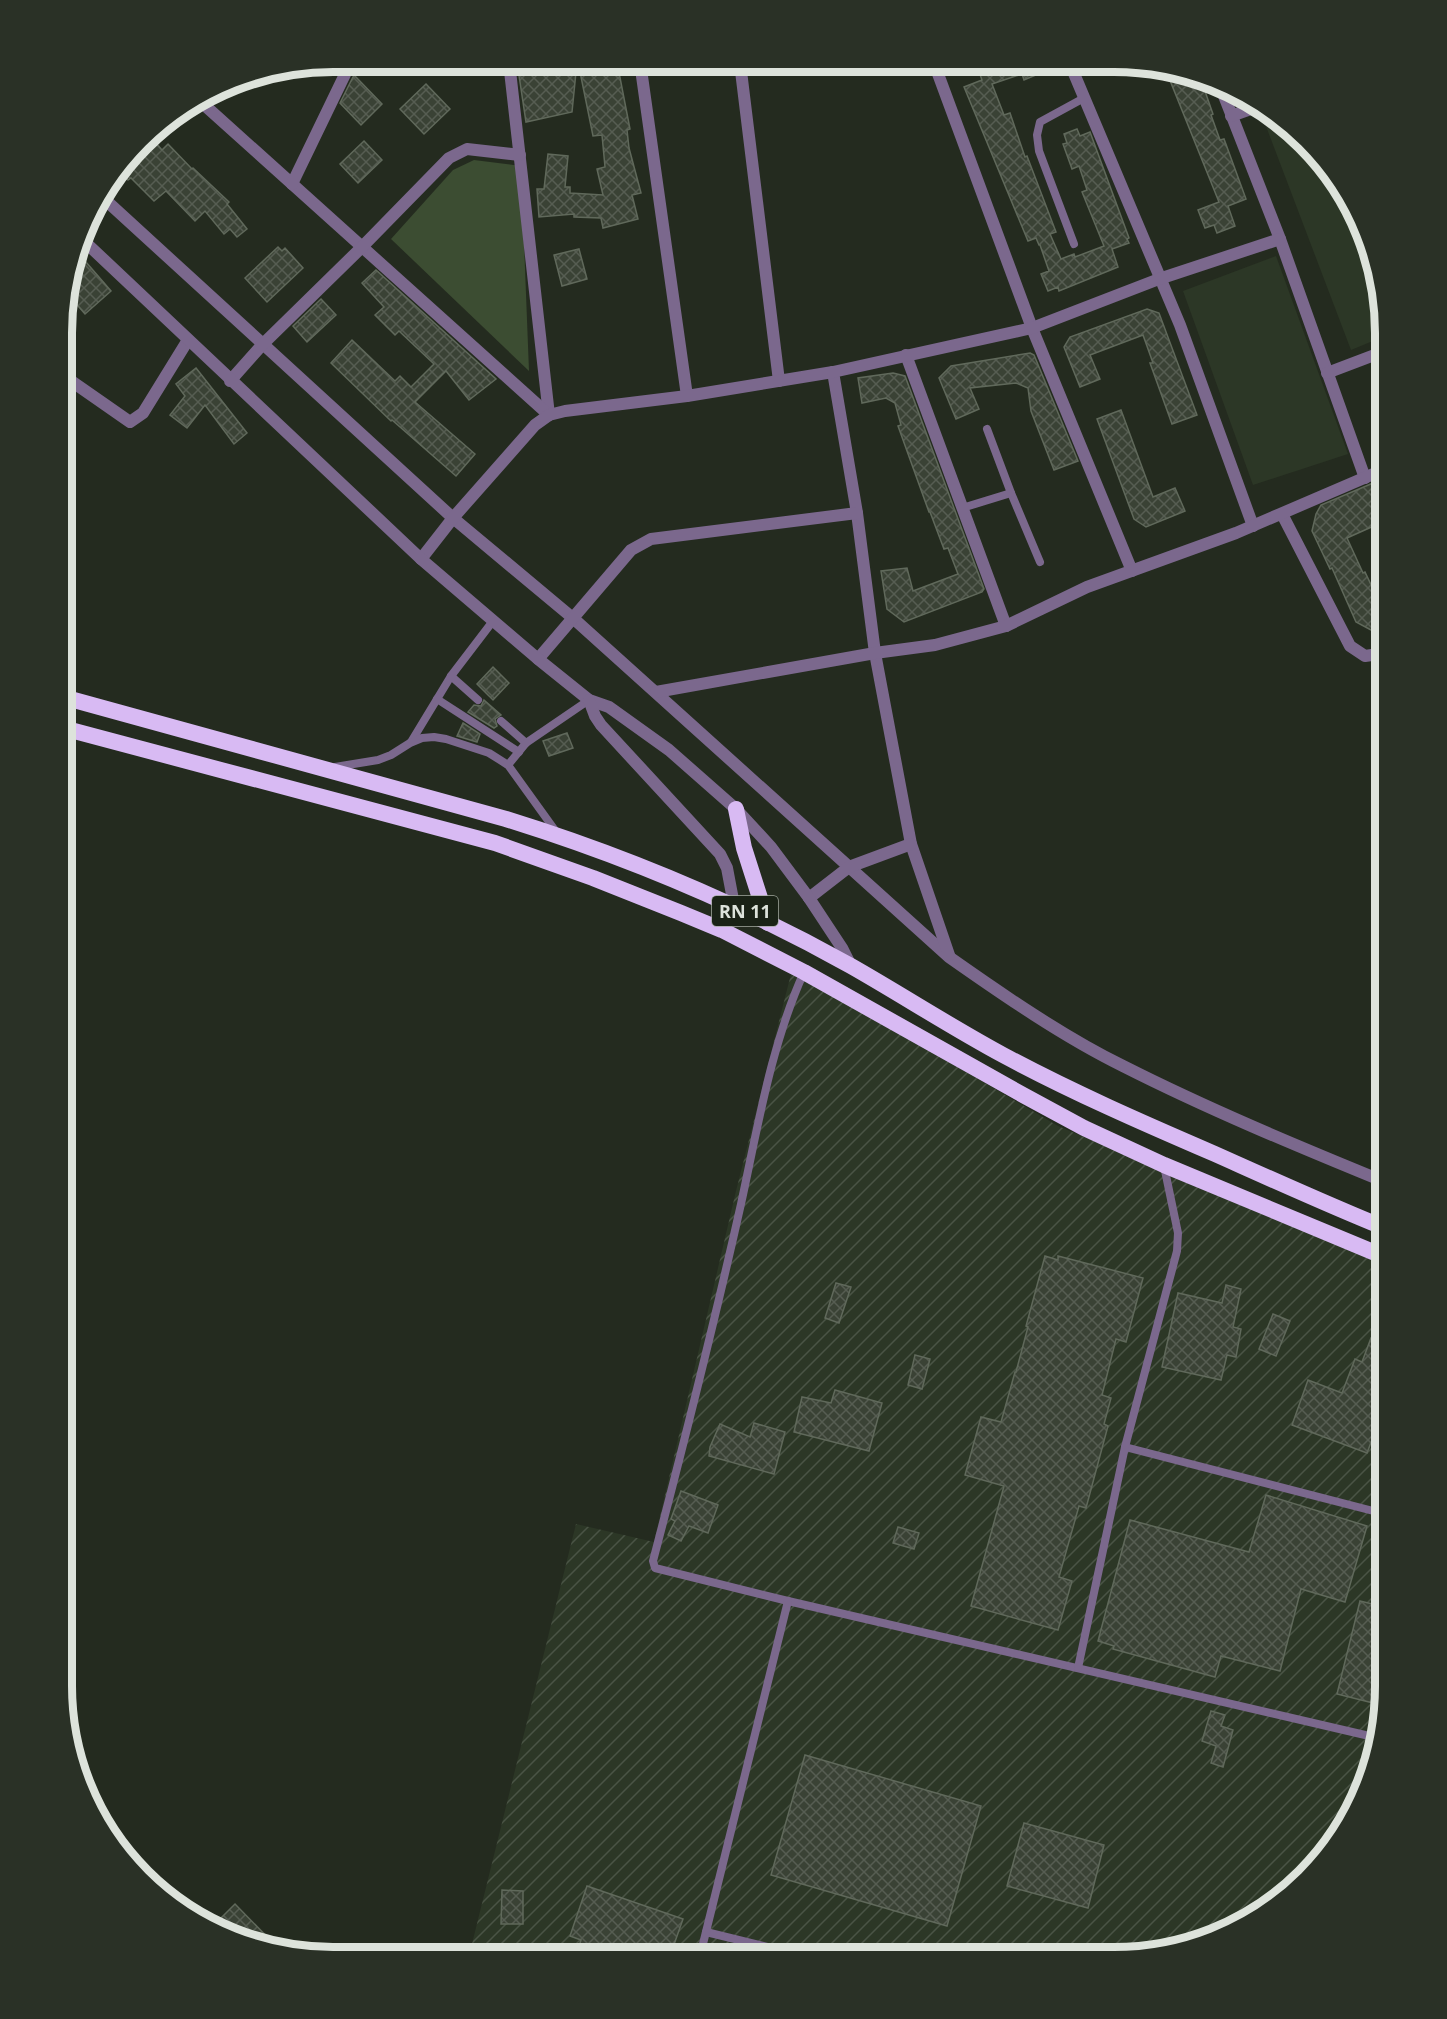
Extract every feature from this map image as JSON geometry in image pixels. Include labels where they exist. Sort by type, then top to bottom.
[{"type":"highway","name":"RN 11","points":[[72,699],[327,768],[559,836],[734,905],[851,966],[1000,1054],[1103,1106],[1375,1224]]},
{"type":"highway","name":"RN 11","points":[[72,730],[495,843],[681,913],[722,930],[804,972],[1084,1128],[1164,1165],[1375,1253]]},
{"type":"highway","points":[[736,809],[744,848],[768,923]]},
{"type":"street","points":[[292,184],[346,72]]},
{"type":"street","points":[[509,72],[549,415]]},
{"type":"street","points":[[641,72],[687,396]]},
{"type":"street","points":[[741,72],[779,381]]},
{"type":"street","points":[[937,72],[1032,328],[1132,571]]},
{"type":"street","points":[[1073,72],[1180,325],[1253,526]]},
{"type":"street","points":[[1224,96],[1280,239],[1365,478]]},
{"type":"street","points":[[205,105],[549,415]]},
{"type":"street","points":[[1231,116],[1249,110]]},
{"type":"street","points":[[230,381],[262,345],[449,158],[467,149],[520,155]]},
{"type":"street","points":[[107,202],[453,518],[574,619],[949,957],[998,992],[1121,1065],[1296,1146],[1375,1178]]},
{"type":"street","points":[[421,559],[453,518],[535,425],[549,415],[687,396],[833,372],[1032,328],[1159,279],[1280,239]]},
{"type":"street","points":[[88,244],[421,559],[589,700],[609,707],[669,750],[736,809],[771,847],[809,898],[842,948],[851,966]]},
{"type":"street","points":[[72,382],[130,422],[143,413],[188,340]]},
{"type":"street","points":[[906,355],[1006,626]]},
{"type":"street","points":[[1327,373],[1375,355]]},
{"type":"street","points":[[833,372],[857,513],[875,653],[911,844],[949,957]]},
{"type":"street","points":[[656,692],[875,653],[935,645],[1006,626],[1087,587],[1253,526],[1375,474]]},
{"type":"street","points":[[538,659],[631,550],[651,539],[857,513]]},
{"type":"street","points":[[1282,514],[1350,646],[1365,656],[1375,654]]},
{"type":"street","points":[[589,700],[601,725],[720,854],[727,868],[734,905]]},
{"type":"street","points":[[809,898],[849,867],[911,844]]},
{"type":"lane","points":[[1074,244],[1039,151],[1036,135],[1040,122],[1084,98]]},
{"type":"lane","points":[[987,429],[1040,562]]},
{"type":"lane","points":[[962,508],[1011,493]]},
{"type":"lane","points":[[410,742],[451,676],[493,621]]},
{"type":"lane","points":[[451,676],[478,700]]},
{"type":"lane","points":[[437,699],[519,752]]},
{"type":"lane","points":[[508,765],[526,743],[589,700]]},
{"type":"lane","points":[[501,721],[526,743]]},
{"type":"lane","points":[[327,768],[378,760],[422,738],[446,739],[489,753],[508,765],[559,836]]},
{"type":"lane","points":[[804,972],[789,1005],[760,1116],[653,1565],[659,1570],[788,1601],[1370,1736]]},
{"type":"lane","points":[[1078,1668],[1125,1447],[1177,1251],[1178,1233],[1164,1165]]},
{"type":"lane","points":[[1125,1447],[1375,1511]]},
{"type":"lane","points":[[702,1947],[788,1601]]},
{"type":"lane","points":[[706,1932],[767,1947]]},
{"type":"shaded area","points":[[1264,121],[1299,148],[1331,188],[1348,217],[1361,249],[1370,282],[1375,340],[1351,350]]},
{"type":"shaded area","points":[[474,160],[521,166],[529,371],[391,239],[453,170]]},
{"type":"shaded area","points":[[1276,256],[1348,454],[1253,485],[1183,291]]},
{"type":"shaded area","points":[[792,970],[1058,1126],[1375,1260],[1375,1686],[1373,1720],[1361,1770],[1340,1817],[1299,1871],[1273,1893],[1245,1912],[1214,1927],[1182,1938],[1148,1945],[1114,1947],[471,1947],[576,1524],[654,1542],[736,1191]]},
{"type":"building","points":[[518,72],[576,72],[572,112],[526,122]]},
{"type":"building","points":[[580,72],[619,72],[630,129],[627,130],[629,148],[641,193],[632,195],[638,219],[603,228],[601,218],[574,217],[574,214],[539,217],[537,189],[544,189],[548,154],[568,156],[565,187],[570,187],[570,193],[603,195],[597,169],[605,167],[602,135],[593,136]]},
{"type":"building","points":[[979,72],[1043,72],[1024,80],[1022,74],[992,84],[1004,115],[1010,113],[1025,157],[1027,156],[1056,232],[1050,234],[1061,259],[1074,254],[1075,257],[1104,246],[1082,192],[1087,190],[1079,166],[1072,169],[1063,144],[1067,143],[1064,134],[1077,129],[1080,136],[1090,132],[1129,238],[1127,239],[1129,243],[1112,249],[1118,267],[1059,291],[1058,287],[1048,291],[1041,274],[1049,271],[1040,245],[1036,238],[1028,241],[964,87],[982,80]]},
{"type":"building","points":[[354,75],[382,104],[361,125],[340,103]]},
{"type":"building","points":[[1169,78],[1204,88],[1220,140],[1224,139],[1246,199],[1228,206],[1235,226],[1217,233],[1214,225],[1205,228],[1198,210],[1219,202]]},
{"type":"building","points":[[426,84],[450,109],[424,134],[400,109]]},
{"type":"building","points":[[364,141],[382,160],[358,183],[340,164]]},
{"type":"building","points":[[155,142],[162,150],[168,144],[229,202],[227,204],[247,229],[237,237],[230,229],[224,234],[205,211],[195,221],[166,191],[154,201],[131,178],[128,180],[125,176],[148,148]]},
{"type":"building","points":[[278,247],[282,251],[285,248],[303,268],[267,302],[245,278]]},
{"type":"building","points":[[579,249],[587,279],[562,286],[554,255]]},
{"type":"building","points":[[83,259],[111,291],[85,314],[74,301]]},
{"type":"building","points":[[376,270],[496,379],[469,400],[446,371],[415,402],[475,454],[456,476],[391,421],[331,363],[352,340],[395,381],[400,376],[411,387],[434,364],[399,331],[395,335],[375,315],[384,307],[362,283]]},
{"type":"building","points":[[321,299],[336,315],[307,342],[293,326]]},
{"type":"building","points":[[1147,309],[1159,313],[1197,415],[1172,424],[1150,363],[1153,363],[1143,335],[1090,355],[1100,379],[1080,387],[1064,347],[1070,337]]},
{"type":"building","points":[[1030,353],[1034,355],[1078,461],[1054,470],[1031,411],[1028,388],[1016,383],[970,388],[979,409],[956,419],[939,378],[951,366]]},
{"type":"building","points":[[196,368],[247,433],[234,444],[205,405],[187,428],[170,415],[185,396],[176,384]]},
{"type":"building","points":[[893,373],[905,376],[984,589],[982,592],[904,622],[887,609],[881,571],[907,568],[913,591],[958,574],[948,548],[944,549],[929,512],[898,426],[901,425],[895,403],[886,398],[862,403],[858,378]]},
{"type":"building","points":[[1121,410],[1153,497],[1175,488],[1185,511],[1146,527],[1134,519],[1097,419]]},
{"type":"building","points":[[1375,482],[1375,525],[1347,538],[1363,573],[1365,572],[1375,591],[1375,631],[1356,622],[1332,568],[1330,569],[1312,531],[1321,505]]},
{"type":"building","points":[[493,667],[509,683],[493,700],[477,684]]},
{"type":"building","points":[[484,700],[501,715],[495,719],[497,726],[494,728],[468,712],[474,705],[481,706]]},
{"type":"building","points":[[463,723],[480,734],[477,742],[457,736]]},
{"type":"building","points":[[567,733],[573,748],[549,756],[543,741]]},
{"type":"building","points":[[1045,1256],[1058,1260],[1058,1256],[1143,1278],[1126,1342],[1116,1339],[1102,1395],[1111,1398],[1104,1424],[1108,1426],[1086,1508],[1079,1506],[1059,1577],[1072,1581],[1058,1630],[971,1606],[1004,1486],[965,1475],[981,1417],[1001,1422]]},
{"type":"building","points":[[836,1283],[851,1287],[839,1323],[825,1318]]},
{"type":"building","points":[[1226,1285],[1241,1289],[1233,1327],[1241,1329],[1236,1357],[1227,1355],[1221,1380],[1162,1367],[1178,1293],[1222,1303]]},
{"type":"building","points":[[1273,1314],[1290,1321],[1276,1356],[1259,1349]]},
{"type":"building","points":[[1371,1338],[1375,1339],[1375,1432],[1367,1453],[1292,1425],[1308,1380],[1342,1393],[1355,1359],[1362,1362]]},
{"type":"building","points":[[915,1355],[930,1359],[922,1389],[908,1385]]},
{"type":"building","points":[[835,1390],[882,1403],[869,1451],[794,1432],[802,1397],[831,1403]]},
{"type":"building","points":[[754,1423],[785,1432],[774,1474],[709,1456],[710,1447],[720,1424],[750,1437]]},
{"type":"building","points":[[681,1491],[718,1505],[708,1533],[689,1526],[681,1541],[668,1535],[675,1521],[671,1519]]},
{"type":"building","points":[[1266,1495],[1367,1526],[1345,1602],[1301,1589],[1280,1671],[1221,1656],[1215,1677],[1113,1649],[1114,1646],[1098,1641],[1130,1520],[1249,1552]]},
{"type":"building","points":[[898,1527],[919,1533],[914,1549],[893,1543]]},
{"type":"building","points":[[1360,1601],[1375,1605],[1374,1703],[1337,1694]]},
{"type":"building","points":[[1211,1711],[1225,1715],[1221,1726],[1233,1730],[1223,1767],[1211,1763],[1216,1746],[1202,1741]]},
{"type":"building","points":[[805,1755],[981,1806],[947,1926],[771,1875]]},
{"type":"building","points":[[1024,1823],[1104,1845],[1088,1908],[1007,1886]]},
{"type":"building","points":[[587,1886],[683,1919],[673,1947],[579,1947],[581,1940],[570,1936]]},
{"type":"building","points":[[502,1890],[523,1891],[523,1924],[501,1924]]},
{"type":"building","points":[[235,1904],[269,1939],[249,1933],[218,1921]]}]
